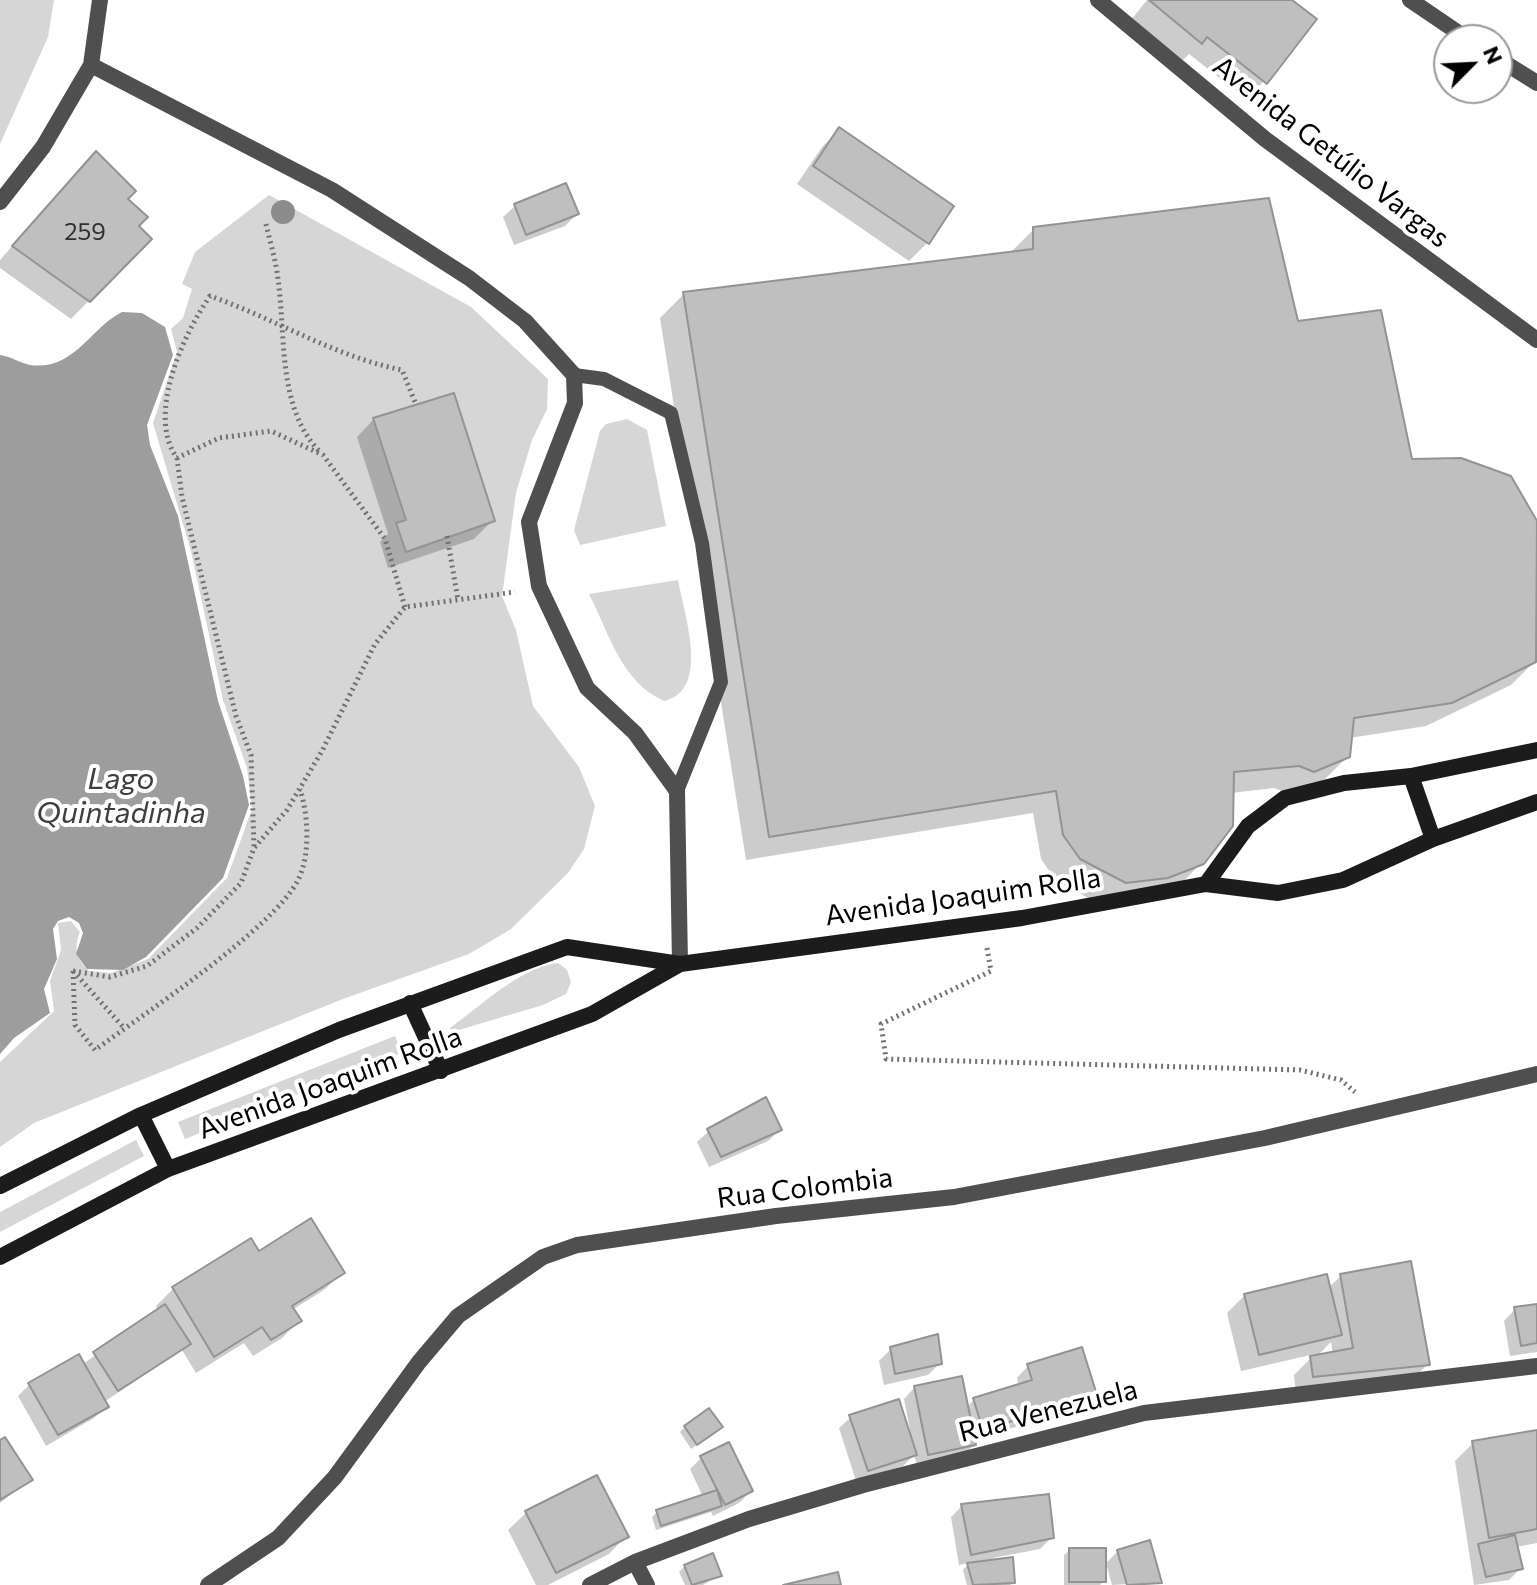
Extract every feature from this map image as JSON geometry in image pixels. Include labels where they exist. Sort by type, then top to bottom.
[{"type":"street","points":[[0,202],[43,147],[91,65],[100,0]]},
{"type":"street","name":"Avenida Getúlio Vargas","points":[[1098,0],[1265,139],[1537,340]]},
{"type":"street","points":[[1410,0],[1445,24]]},
{"type":"street","points":[[91,65],[332,190],[432,254],[525,321],[574,375],[575,403],[529,522],[539,586],[587,688],[635,733],[677,791],[680,964]]},
{"type":"street","points":[[1513,68],[1537,83]]},
{"type":"street","points":[[1206,884],[1248,826],[1285,798],[1344,783],[1411,776],[1537,750]]},
{"type":"street","points":[[1411,776],[1433,839]]},
{"type":"street","name":"Avenida Joaquim Rolla","points":[[0,1186],[141,1115],[410,1003],[567,947],[680,964],[983,923],[1206,884],[1278,893],[1343,880],[1433,839],[1537,802]]},
{"type":"street","name":"Avenida Joaquim Rolla","points":[[0,1257],[168,1169],[592,1014],[680,964]]},
{"type":"street","points":[[410,1003],[441,1071]]},
{"type":"street","name":"Rua Colombia","points":[[208,1585],[278,1538],[335,1477],[437,1338],[458,1316],[543,1257],[577,1245],[776,1216],[954,1197],[1265,1138],[1537,1074]]},
{"type":"street","points":[[141,1115],[168,1169]]},
{"type":"street","name":"Rua Venezuela","points":[[590,1585],[635,1562],[749,1519],[1144,1413],[1537,1366]]},
{"type":"street","points":[[635,1562],[647,1585]]},
{"type":"lane","points":[[574,375],[604,379],[671,413],[702,543],[721,682],[677,791]]},
{"type":"path","points":[[266,224],[278,277],[291,397],[303,435],[323,455],[385,539],[405,607]]},
{"type":"path","points":[[254,848],[251,755],[236,716],[182,497],[177,458],[167,444],[164,403],[192,322],[210,296],[246,308],[339,353],[402,370],[415,402]]},
{"type":"path","points":[[177,458],[219,438],[271,431],[323,455]]},
{"type":"path","points":[[447,536],[458,600]]},
{"type":"path","points":[[73,971],[110,977],[147,966],[197,928],[241,883],[254,848],[300,789],[375,644],[405,607],[502,596]]},
{"type":"path","points":[[73,971],[75,1025],[95,1050],[278,910],[300,877],[307,812],[300,789]]},
{"type":"path","points":[[983,923],[991,971],[881,1024],[886,1059],[1300,1070],[1341,1080],[1377,1112]]},
{"type":"path","points":[[73,971],[124,1028]]},
{"type":"shaded area","points":[[0,0],[54,0],[48,37],[0,144]]},
{"type":"shaded area","points":[[269,195],[471,307],[548,379],[547,409],[532,440],[516,493],[502,596],[516,630],[533,706],[579,767],[595,806],[584,849],[568,873],[511,929],[469,954],[343,999],[34,1123],[0,1147],[0,1062],[54,1011],[50,981],[61,950],[58,923],[71,921],[80,932],[77,953],[89,971],[111,973],[148,959],[227,878],[252,809],[247,768],[223,700],[191,551],[153,423],[177,352],[171,329],[183,318],[192,289],[182,284],[195,252]]},
{"type":"shaded area","points":[[627,419],[647,430],[666,526],[580,545],[574,530],[600,431],[606,424]]},
{"type":"shaded area","points":[[678,580],[689,630],[691,667],[687,683],[678,694],[664,701],[649,693],[627,669],[589,594]]},
{"type":"shaded area","points":[[558,963],[567,970],[571,982],[566,994],[543,1005],[452,1032],[450,1028],[515,980],[543,966]]},
{"type":"shaded area","points":[[395,1036],[402,1053],[185,1139],[178,1122]]},
{"type":"shaded area","points":[[136,1140],[144,1156],[0,1232],[0,1212]]},
{"type":"water","name":"Lago Quintadinha","points":[[122,312],[142,313],[165,327],[173,355],[147,425],[150,445],[178,516],[218,701],[243,776],[249,805],[223,878],[146,957],[123,970],[87,969],[76,954],[83,933],[79,923],[69,917],[58,921],[53,929],[57,959],[44,989],[50,1013],[14,1038],[0,1054],[0,355],[30,365],[58,362]]},
{"type":"building","points":[[1149,0],[1292,0],[1317,19],[1267,84],[1207,37],[1202,44]]},
{"type":"building","points":[[839,127],[954,206],[929,244],[813,166]]},
{"type":"building","points":[[96,151],[136,191],[128,199],[148,217],[139,226],[152,239],[90,302],[12,246]]},
{"type":"building","points":[[566,183],[579,214],[526,235],[514,204]]},
{"type":"building","points":[[1269,198],[1298,321],[1381,310],[1412,459],[1461,458],[1511,476],[1537,521],[1536,662],[1452,703],[1354,718],[1350,757],[1314,772],[1299,766],[1234,772],[1233,826],[1204,864],[1168,878],[1126,883],[1080,859],[1063,835],[1056,791],[769,837],[683,292],[1033,249],[1033,227]]},
{"type":"building","points":[[454,393],[495,521],[406,552],[396,523],[406,520],[373,418]]},
{"type":"building","points":[[766,1097],[782,1130],[721,1157],[707,1129]]},
{"type":"building","points":[[311,1218],[345,1273],[292,1306],[302,1321],[271,1340],[262,1327],[214,1357],[172,1287],[251,1238],[259,1251]]},
{"type":"building","points":[[1411,1261],[1430,1365],[1313,1377],[1310,1356],[1353,1348],[1340,1274]]},
{"type":"building","points":[[1327,1274],[1342,1335],[1259,1355],[1244,1294]]},
{"type":"building","points":[[165,1304],[191,1344],[118,1391],[93,1352]]},
{"type":"building","points":[[1537,1304],[1537,1343],[1521,1346],[1514,1307]]},
{"type":"building","points":[[938,1334],[942,1364],[895,1374],[890,1347]]},
{"type":"building","points":[[1082,1347],[1097,1395],[983,1430],[973,1398],[1032,1380],[1027,1364]]},
{"type":"building","points":[[79,1354],[109,1407],[58,1435],[28,1383]]},
{"type":"building","points":[[962,1376],[976,1445],[928,1455],[914,1386]]},
{"type":"building","points":[[899,1399],[917,1455],[868,1471],[849,1415]]},
{"type":"building","points":[[709,1408],[723,1427],[697,1445],[684,1426]]},
{"type":"building","points":[[1537,1430],[1537,1529],[1489,1538],[1472,1441]]},
{"type":"building","points":[[5,1437],[33,1480],[0,1500],[0,1440]]},
{"type":"building","points":[[729,1442],[753,1491],[725,1505],[700,1456]]},
{"type":"building","points":[[597,1475],[629,1537],[556,1573],[525,1511]]},
{"type":"building","points":[[717,1490],[722,1506],[661,1526],[656,1510]]},
{"type":"building","points":[[1049,1494],[1054,1538],[971,1555],[961,1504]]},
{"type":"building","points":[[1515,1535],[1523,1569],[1486,1577],[1478,1544]]},
{"type":"building","points":[[1150,1540],[1162,1583],[1127,1585],[1117,1550]]},
{"type":"building","points":[[1069,1548],[1106,1548],[1106,1582],[1069,1582]]},
{"type":"building","points":[[713,1553],[722,1576],[692,1585],[684,1565]]},
{"type":"building","points":[[1013,1557],[1015,1583],[973,1585],[967,1563]]},
{"type":"building","points":[[838,1572],[841,1585],[783,1585]]}]
